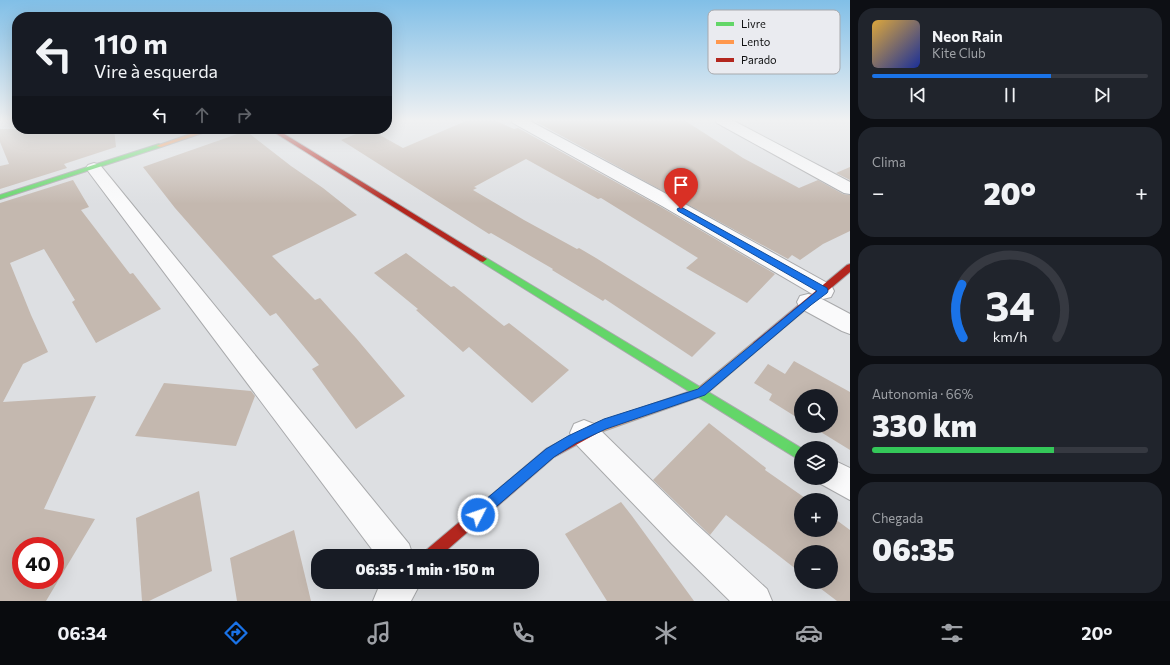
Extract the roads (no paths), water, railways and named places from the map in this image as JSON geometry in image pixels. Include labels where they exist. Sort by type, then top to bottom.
[{"type":"street","points":[[0,197],[154,148]]},
{"type":"street","points":[[303,148],[794,451]]},
{"type":"street","points":[[569,148],[668,202],[816,296],[850,324]]},
{"type":"street","points":[[774,148],[850,189]]},
{"type":"street","points":[[94,168],[391,549]]},
{"type":"street","points":[[438,549],[550,453],[584,433],[701,392],[850,267]]},
{"type":"street","points":[[584,433],[683,533],[755,601]]},
{"type":"street","points":[[838,478],[850,486]]},
{"type":"street","points":[[390,601],[399,589]]}]
